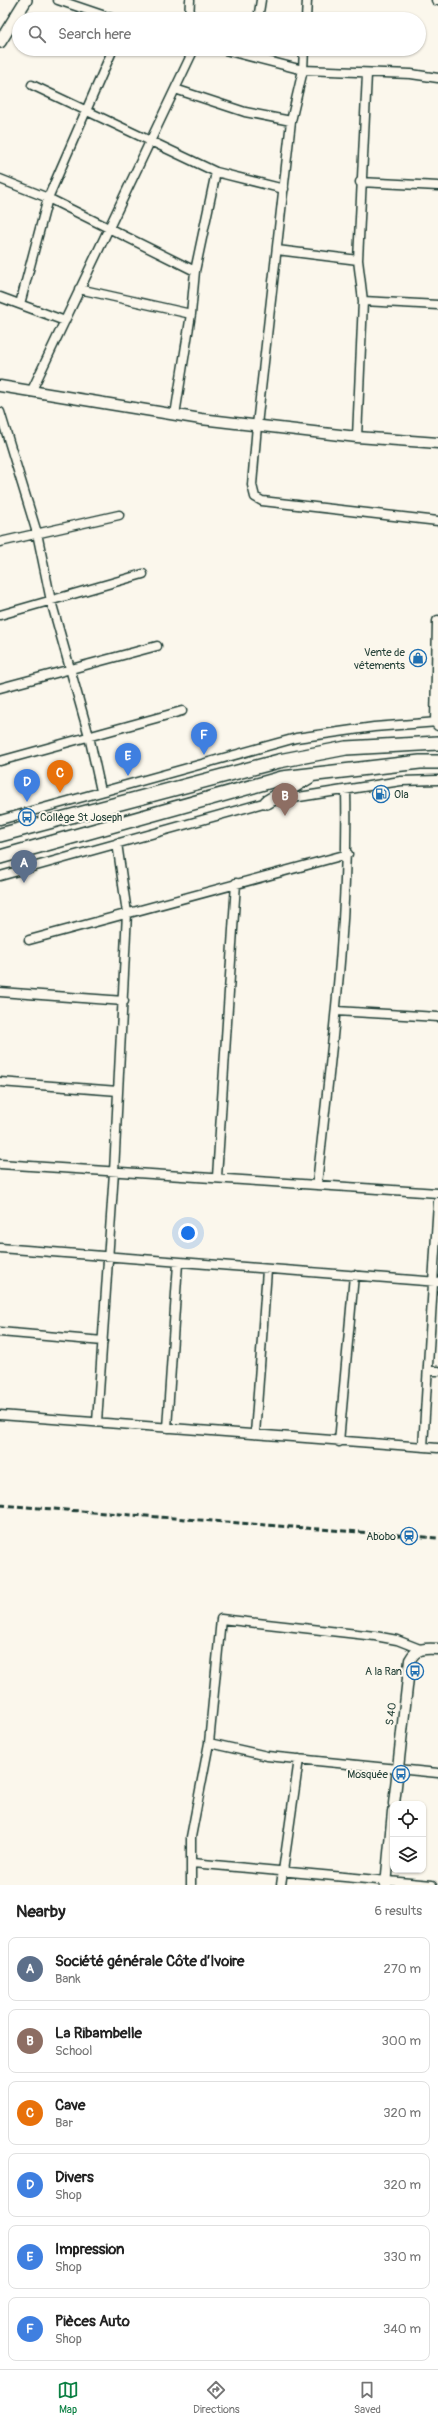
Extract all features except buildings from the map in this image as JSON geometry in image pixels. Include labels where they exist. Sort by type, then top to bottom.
[{"type":"main road","points":[[19,12],[26,0]]},
{"type":"main road","points":[[0,42],[12,23]]},
{"type":"main road","points":[[0,836],[279,761],[346,748],[438,743]]},
{"type":"main road","points":[[0,857],[282,778],[420,762],[438,762]]},
{"type":"main road","points":[[267,802],[318,773]]},
{"type":"street","points":[[58,0],[93,12]]},
{"type":"street","points":[[189,12],[190,0]]},
{"type":"street","points":[[259,12],[261,0]]},
{"type":"street","points":[[306,12],[307,0]]},
{"type":"street","points":[[20,304],[48,198],[110,56]]},
{"type":"street","points":[[32,390],[79,288],[191,56]]},
{"type":"street","points":[[261,56],[303,70],[367,74],[411,74],[438,78]]},
{"type":"street","points":[[304,56],[303,70],[291,122],[257,425],[252,485],[255,497],[262,501],[438,520]]},
{"type":"street","points":[[357,437],[363,300],[358,260],[360,182],[367,74]]},
{"type":"street","points":[[32,85],[216,172],[284,189]]},
{"type":"street","points":[[175,89],[226,104],[245,112],[291,122]]},
{"type":"street","points":[[175,415],[191,314],[195,271],[216,172]]},
{"type":"street","points":[[0,179],[48,198],[195,271]]},
{"type":"street","points":[[360,182],[438,186]]},
{"type":"street","points":[[277,250],[358,260]]},
{"type":"street","points":[[79,288],[191,314]]},
{"type":"street","points":[[0,297],[65,321]]},
{"type":"street","points":[[363,300],[438,305]]},
{"type":"street","points":[[0,386],[32,390],[175,415],[357,437],[438,443]]},
{"type":"street","points":[[0,412],[37,533],[51,600],[89,736],[101,791]]},
{"type":"street","points":[[0,542],[119,515]]},
{"type":"street","points":[[0,616],[143,574]]},
{"type":"street","points":[[0,820],[101,791],[219,761],[296,738],[374,727],[437,723],[438,621]]},
{"type":"street","points":[[0,688],[156,646]]},
{"type":"street","points":[[0,762],[182,711]]},
{"type":"street","points":[[0,876],[267,802],[401,781],[438,780]]},
{"type":"street","points":[[317,1184],[336,1011],[348,854],[346,790]]},
{"type":"street","points":[[98,1422],[124,1001],[127,913],[117,844]]},
{"type":"street","points":[[29,940],[348,854]]},
{"type":"street","points":[[217,1177],[236,883]]},
{"type":"street","points":[[0,992],[124,1001]]},
{"type":"street","points":[[336,1011],[438,1017]]},
{"type":"street","points":[[0,1082],[118,1091]]},
{"type":"street","points":[[0,1164],[217,1177],[438,1193]]},
{"type":"street","points":[[423,1447],[435,1282],[438,1202]]},
{"type":"street","points":[[0,1248],[435,1282]]},
{"type":"street","points":[[167,1428],[178,1263]]},
{"type":"street","points":[[255,1434],[267,1270]]},
{"type":"street","points":[[339,1442],[354,1275]]},
{"type":"street","points":[[0,1332],[102,1341]]},
{"type":"street","points":[[429,1371],[438,1371]]},
{"type":"street","points":[[0,1415],[255,1434],[339,1442],[438,1448]]},
{"type":"street","points":[[191,1885],[191,1838],[209,1743],[221,1619],[375,1636],[397,1640],[420,1649],[438,1650]]},
{"type":"street","name":"S 40","points":[[394,1801],[410,1660],[416,1651],[420,1649]]},
{"type":"street","points":[[209,1743],[238,1748],[252,1754],[438,1773]]},
{"type":"street","points":[[281,1885],[300,1759]]},
{"type":"street","points":[[386,1883],[390,1837]]},
{"type":"street","points":[[192,1863],[283,1870],[386,1883],[432,1885]]},
{"type":"railway","points":[[0,1505],[438,1538]]},
{"type":"place","name":"Vente de vêtements","points":[[418,658]]},
{"type":"place","name":"Pièces Auto","points":[[204,755]]},
{"type":"place","name":"Impression","points":[[128,776]]},
{"type":"place","name":"Cave","points":[[60,793]]},
{"type":"place","name":"Ola","points":[[381,794]]},
{"type":"place","name":"Divers","points":[[27,802]]},
{"type":"place","name":"La Ribambelle","points":[[285,816]]},
{"type":"place","name":"Collège St Joseph","points":[[27,817]]},
{"type":"place","name":"Société générale Côte d’Ivoire","points":[[24,883]]},
{"type":"place","name":"Abobo","points":[[409,1536]]},
{"type":"place","name":"A la Ran","points":[[415,1671]]},
{"type":"place","name":"Mosquée","points":[[401,1774]]}]
